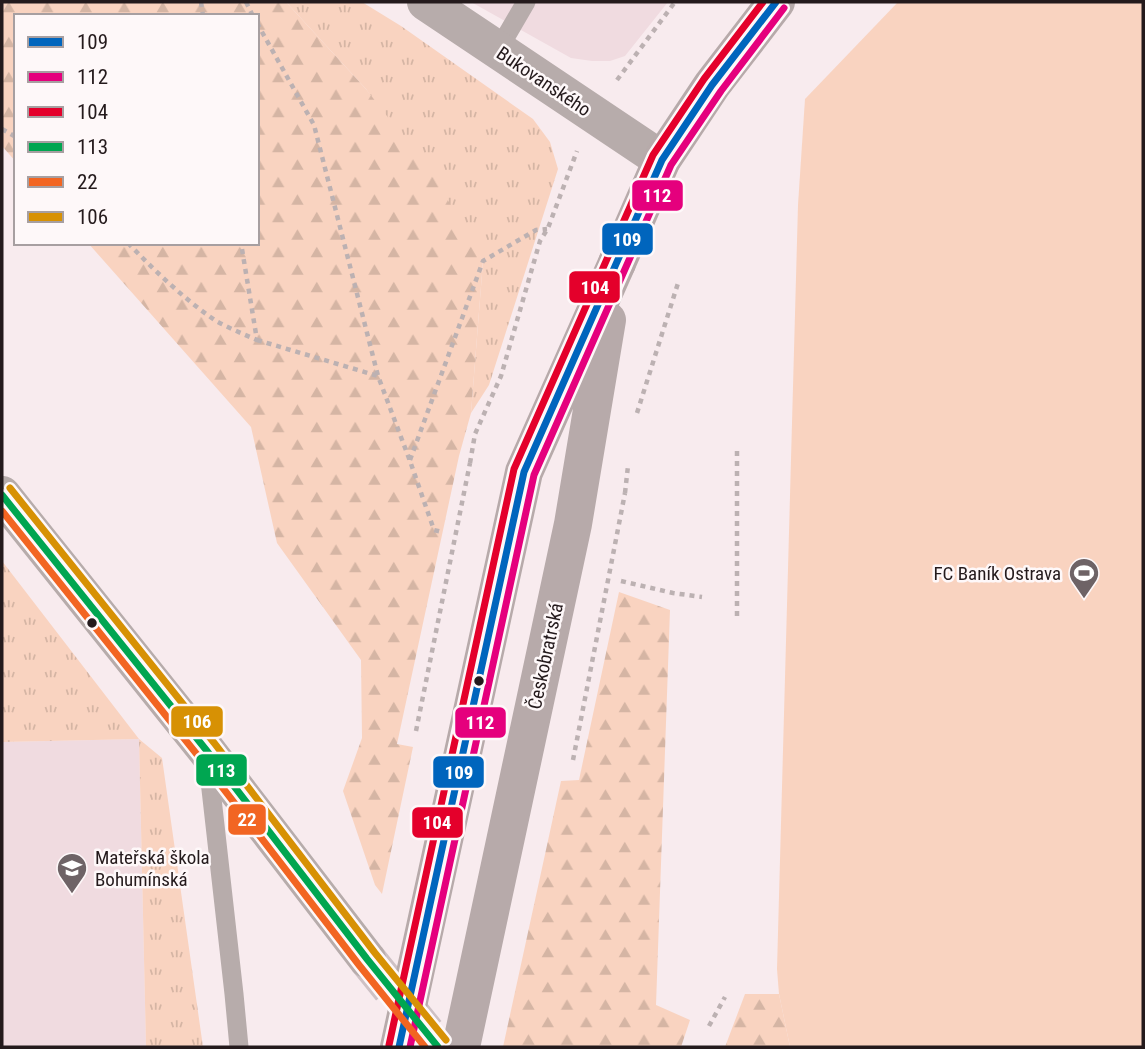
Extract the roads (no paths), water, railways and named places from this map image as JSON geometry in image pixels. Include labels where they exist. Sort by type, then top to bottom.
[{"type":"street","name":"Bukovanského","points":[[426,2],[662,160]]},
{"type":"street","name":"Českobratrská","points":[[399,1047],[524,472],[662,160],[712,85],[776,2]]},
{"type":"street","name":"Českobratrská","points":[[461,1047],[573,524],[617,263]]},
{"type":"street","points":[[2,495],[207,751],[367,959]]},
{"type":"lane","points":[[498,50],[526,2]]},
{"type":"lane","points":[[207,751],[239,1047]]},
{"type":"tunnel","points":[[367,959],[438,1047]]},
{"type":"place","name":"FC Baník Ostrava","points":[[1084,600]]},
{"type":"place","name":"Mateřská škola Bohumínská","points":[[72,895]]}]
